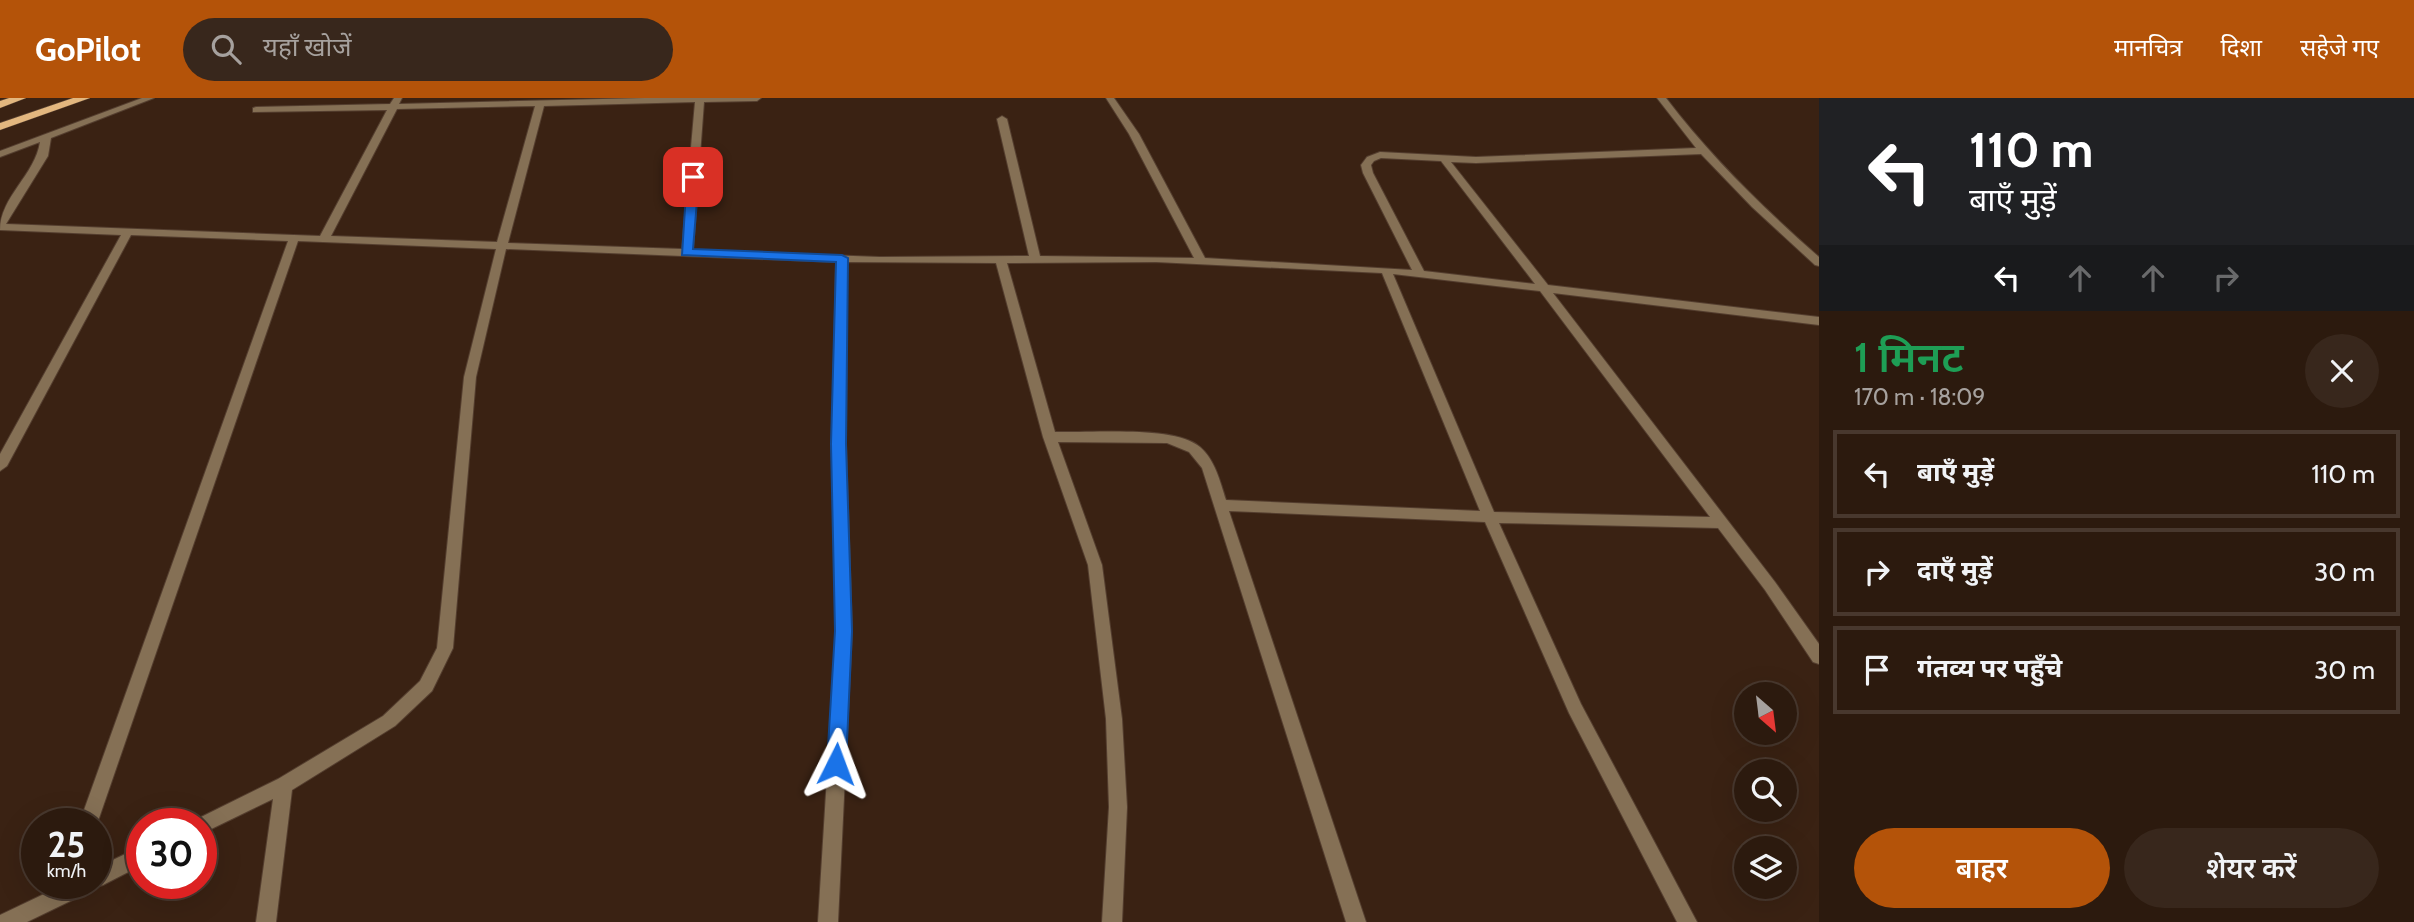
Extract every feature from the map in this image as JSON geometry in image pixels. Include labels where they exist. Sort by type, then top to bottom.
[{"type":"main road","points":[[0,105],[20,98]]},
{"type":"main road","points":[[0,127],[84,98]]},
{"type":"street","points":[[0,154],[150,98]]},
{"type":"street","points":[[324,239],[398,98]]},
{"type":"street","points":[[256,110],[757,98]]},
{"type":"street","points":[[1110,98],[1134,135],[1201,261]]},
{"type":"street","points":[[1661,98],[1703,151],[1754,205],[1819,263]]},
{"type":"street","points":[[687,253],[700,99]]},
{"type":"street","points":[[217,818],[284,786],[389,720],[426,685],[445,648],[470,377],[540,104]]},
{"type":"street","points":[[1002,119],[1035,259]]},
{"type":"street","points":[[46,137],[43,156],[0,226],[842,258],[1201,261],[1386,270],[1819,321]]},
{"type":"street","points":[[1420,274],[1366,165],[1370,159],[1380,155],[1444,159],[1703,151]]},
{"type":"street","points":[[1444,159],[1770,586],[1819,657]]},
{"type":"street","points":[[0,466],[128,232]]},
{"type":"street","points":[[94,808],[294,237]]},
{"type":"street","points":[[828,922],[844,631],[839,444],[842,258]]},
{"type":"street","points":[[1000,259],[1050,437],[1095,565],[1114,719],[1118,807],[1112,922]]},
{"type":"street","points":[[1386,270],[1490,517],[1575,708],[1687,922]]},
{"type":"street","points":[[1050,437],[1168,438],[1194,449],[1208,466],[1356,922]]},
{"type":"street","points":[[1222,505],[1490,517],[1722,523]]},
{"type":"street","points":[[266,922],[284,786]]},
{"type":"street","points":[[7,922],[47,899]]},
{"type":"route","points":[[693,177],[687,253],[842,258],[839,444],[844,631],[836,764]]}]
